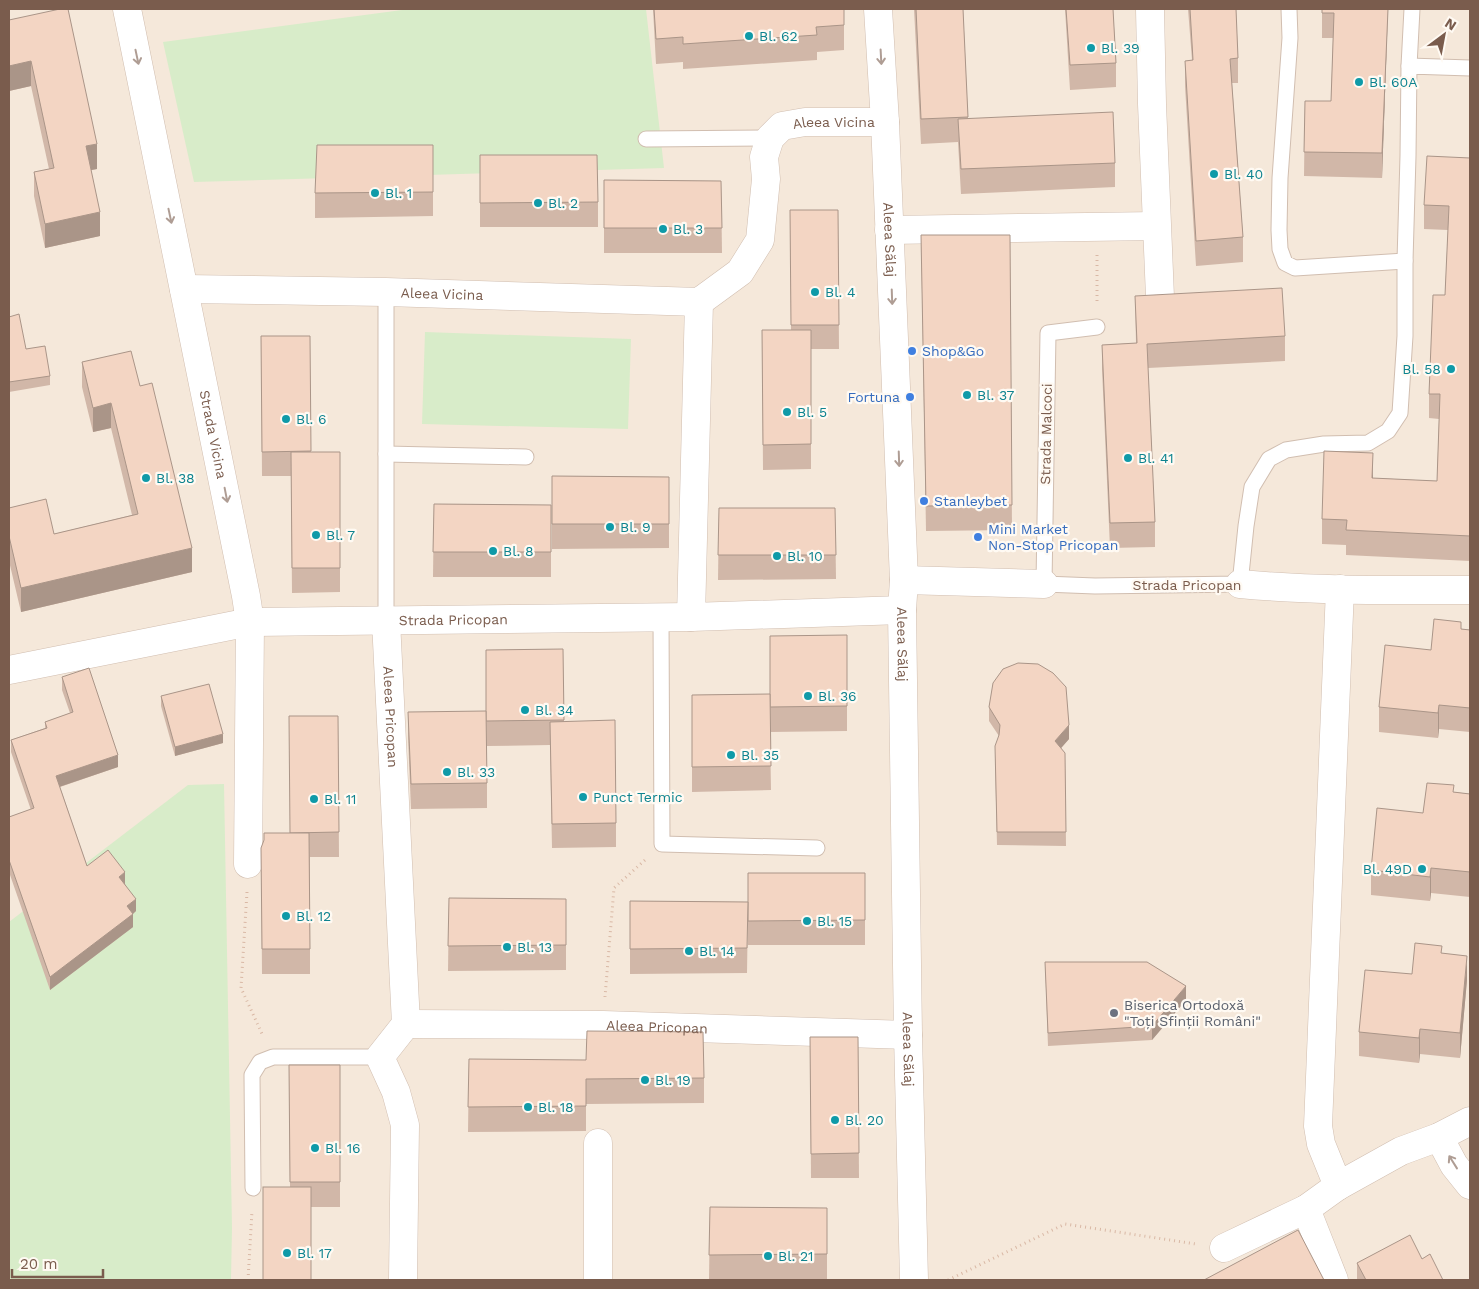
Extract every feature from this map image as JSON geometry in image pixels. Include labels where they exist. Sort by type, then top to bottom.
[{"type":"street","name":"Strada Vicina","points":[[127,9],[250,622],[248,864]]},
{"type":"street","name":"Aleea Sălaj","points":[[878,9],[885,122],[904,580],[902,610],[908,1035],[914,1280]]},
{"type":"street","points":[[1150,9],[1156,226],[1160,297]]},
{"type":"street","name":"Aleea Vicina","points":[[770,138],[782,126],[805,122],[885,122]]},
{"type":"street","points":[[691,616],[699,302],[740,272],[760,240],[766,179],[764,157],[770,138]]},
{"type":"street","points":[[889,230],[1156,226]]},
{"type":"street","name":"Aleea Vicina","points":[[184,289],[386,292],[699,302]]},
{"type":"street","name":"Strada Pricopan","points":[[904,580],[1044,584]]},
{"type":"street","name":"Strada Pricopan","points":[[1240,584],[1281,588],[1470,590]]},
{"type":"street","points":[[1338,1186],[1321,1144],[1318,1126],[1340,589]]},
{"type":"street","name":"Strada Pricopan","points":[[9,670],[250,622],[691,616],[902,610]]},
{"type":"street","name":"Aleea Pricopan","points":[[386,621],[406,1024],[603,1025],[908,1035]]},
{"type":"street","points":[[403,1280],[405,1124],[396,1092],[380,1057],[406,1024]]},
{"type":"street","points":[[1224,1248],[1306,1209],[1338,1186],[1401,1151],[1439,1137],[1470,1121]]},
{"type":"street","points":[[1439,1137],[1454,1165],[1470,1185]]},
{"type":"street","points":[[598,1143],[598,1280]]},
{"type":"street","points":[[1306,1209],[1334,1280]]},
{"type":"lane","points":[[1290,9],[1290,38],[1280,178],[1280,249],[1285,263],[1296,268],[1404,261]]},
{"type":"lane","points":[[1240,584],[1252,487],[1268,459],[1286,450],[1324,444],[1368,443],[1388,431],[1400,413],[1405,336],[1404,261],[1412,9]]},
{"type":"lane","points":[[1409,66],[1470,68]]},
{"type":"lane","points":[[646,139],[770,138]]},
{"type":"lane","points":[[386,292],[386,621]]},
{"type":"lane","name":"Strada Malcoci","points":[[1044,584],[1048,333],[1097,327]]},
{"type":"lane","points":[[386,454],[526,457]]},
{"type":"lane","name":"Strada Pricopan","points":[[1044,584],[1095,586],[1240,584]]},
{"type":"lane","points":[[661,616],[662,844],[817,848]]},
{"type":"lane","points":[[253,1188],[252,1075],[260,1062],[273,1057],[380,1057]]},
{"type":"path","points":[[1097,227],[1097,327]]},
{"type":"path","points":[[603,1025],[614,888],[662,844]]},
{"type":"path","points":[[248,864],[241,988],[273,1057]]},
{"type":"path","points":[[248,1280],[253,1188]]},
{"type":"path","points":[[948,1280],[1065,1224],[1224,1248]]},
{"type":"shaded area","points":[[9,9],[1470,9],[1470,1280],[9,1280]]},
{"type":"green space","points":[[402,9],[646,9],[664,168],[194,182],[163,42]]},
{"type":"green space","points":[[425,332],[631,339],[628,429],[422,424]]},
{"type":"green space","points":[[224,784],[232,1228],[231,1280],[9,1280],[9,922],[188,785]]},
{"type":"building","points":[[68,9],[97,144],[86,146],[100,212],[45,224],[34,172],[54,168],[31,61],[9,66],[9,20]]},
{"type":"building","points":[[654,9],[844,9],[844,25],[816,27],[817,35],[683,44],[683,37],[656,39]]},
{"type":"building","points":[[916,9],[963,9],[968,117],[921,119]]},
{"type":"building","name":"Bl. 39","points":[[1066,9],[1113,9],[1116,63],[1070,65]]},
{"type":"building","name":"Bl. 40","points":[[1190,9],[1236,9],[1238,58],[1230,59],[1243,237],[1196,241],[1185,61],[1193,60]]},
{"type":"building","name":"Bl. 60A","points":[[1322,9],[1388,9],[1382,153],[1304,152],[1305,101],[1331,101],[1334,13],[1322,13]]},
{"type":"building","points":[[1113,112],[1115,163],[961,169],[958,119]]},
{"type":"building","points":[[317,145],[433,145],[433,192],[315,193]]},
{"type":"building","points":[[480,155],[597,155],[598,202],[480,203]]},
{"type":"building","name":"Bl. 58","points":[[1427,156],[1470,158],[1470,536],[1346,530],[1347,520],[1322,519],[1324,451],[1373,453],[1372,478],[1437,481],[1440,394],[1429,394],[1433,295],[1445,295],[1449,206],[1424,205]]},
{"type":"building","points":[[604,180],[721,181],[722,228],[604,228]]},
{"type":"building","name":"Bl. 4","points":[[790,210],[838,210],[839,325],[791,325]]},
{"type":"building","name":"Bl. 37","points":[[921,235],[1010,235],[1012,505],[926,506]]},
{"type":"building","name":"Bl. 41","points":[[1282,288],[1285,336],[1147,344],[1155,522],[1110,523],[1102,345],[1137,343],[1135,296]]},
{"type":"building","points":[[19,314],[26,349],[45,346],[50,376],[9,382],[9,317]]},
{"type":"building","name":"Bl. 5","points":[[762,330],[811,330],[811,444],[763,445]]},
{"type":"building","name":"Bl. 6","points":[[261,336],[310,336],[311,451],[262,452]]},
{"type":"building","name":"Bl. 38","points":[[131,351],[140,386],[152,383],[192,548],[21,588],[9,536],[9,508],[46,499],[54,534],[138,514],[111,403],[93,408],[82,362]]},
{"type":"building","name":"Bl. 7","points":[[291,452],[340,452],[340,568],[292,568]]},
{"type":"building","points":[[552,476],[669,477],[669,524],[552,524]]},
{"type":"building","points":[[434,504],[551,505],[551,552],[433,552]]},
{"type":"building","points":[[719,508],[835,508],[836,555],[718,555]]},
{"type":"building","points":[[1434,619],[1461,622],[1461,629],[1470,630],[1470,708],[1439,705],[1438,713],[1379,707],[1385,645],[1431,650]]},
{"type":"building","name":"Bl. 36","points":[[847,635],[847,706],[770,707],[770,636]]},
{"type":"building","name":"Bl. 34","points":[[563,649],[564,720],[486,721],[486,650]]},
{"type":"building","points":[[1018,663],[1038,664],[1053,673],[1066,687],[1069,725],[1055,741],[1065,753],[1066,832],[997,832],[995,746],[1000,725],[989,707],[993,683],[1003,669]]},
{"type":"building","points":[[89,668],[118,755],[56,776],[87,866],[108,850],[125,872],[119,877],[136,899],[127,906],[133,914],[50,977],[9,860],[9,817],[34,808],[11,740],[47,728],[45,722],[73,712],[62,677]]},
{"type":"building","points":[[209,684],[223,734],[175,747],[161,696]]},
{"type":"building","name":"Bl. 35","points":[[770,694],[771,766],[692,767],[692,695]]},
{"type":"building","name":"Bl. 33","points":[[486,711],[487,783],[411,784],[408,712]]},
{"type":"building","name":"Bl. 11","points":[[289,716],[338,716],[339,832],[290,833]]},
{"type":"building","name":"Punct Termic","points":[[615,720],[616,823],[552,824],[550,722]]},
{"type":"building","name":"Bl. 49D","points":[[1427,783],[1454,785],[1453,792],[1470,794],[1470,872],[1431,868],[1430,877],[1371,870],[1377,808],[1423,813]]},
{"type":"building","name":"Bl. 12","points":[[264,833],[309,833],[310,949],[262,949],[261,848]]},
{"type":"building","points":[[748,873],[865,873],[865,920],[748,921]]},
{"type":"building","points":[[449,898],[566,899],[566,945],[448,946]]},
{"type":"building","points":[[630,901],[748,902],[747,948],[630,949]]},
{"type":"building","points":[[1415,943],[1442,946],[1441,953],[1467,956],[1460,1033],[1420,1029],[1419,1038],[1359,1032],[1365,970],[1412,974]]},
{"type":"building","points":[[1045,962],[1147,962],[1186,986],[1152,1026],[1048,1033]]},
{"type":"building","points":[[587,1031],[703,1032],[704,1078],[586,1079],[586,1106],[468,1107],[469,1059],[586,1060]]},
{"type":"building","name":"Bl. 20","points":[[810,1037],[858,1037],[859,1153],[811,1154]]},
{"type":"building","name":"Bl. 16","points":[[289,1065],[340,1065],[340,1182],[290,1182]]},
{"type":"building","name":"Bl. 17","points":[[263,1187],[311,1187],[311,1280],[263,1280]]},
{"type":"building","points":[[710,1207],[827,1208],[827,1254],[709,1255]]},
{"type":"building","points":[[1298,1230],[1324,1280],[1204,1280]]},
{"type":"building","points":[[1410,1235],[1422,1259],[1430,1254],[1443,1280],[1366,1280],[1357,1263]]},
{"type":"place","name":"Bl. 62","points":[[749,36]]},
{"type":"place","name":"Bl. 39","points":[[1091,48]]},
{"type":"place","name":"Bl. 60A","points":[[1359,82]]},
{"type":"place","name":"Bl. 40","points":[[1214,174]]},
{"type":"place","name":"Bl. 1","points":[[375,193]]},
{"type":"place","name":"Bl. 2","points":[[538,203]]},
{"type":"place","name":"Bl. 3","points":[[663,229]]},
{"type":"place","name":"Bl. 4","points":[[815,292]]},
{"type":"place","name":"Shop&Go","points":[[912,351]]},
{"type":"place","name":"Bl. 58","points":[[1451,369]]},
{"type":"place","name":"Bl. 37","points":[[967,395]]},
{"type":"place","name":"Fortuna","points":[[910,397]]},
{"type":"place","name":"Bl. 5","points":[[787,412]]},
{"type":"place","name":"Bl. 6","points":[[286,419]]},
{"type":"place","name":"Bl. 41","points":[[1128,458]]},
{"type":"place","name":"Bl. 38","points":[[146,478]]},
{"type":"place","name":"Stanleybet","points":[[924,501]]},
{"type":"place","name":"Bl. 9","points":[[610,527]]},
{"type":"place","name":"Bl. 7","points":[[316,535]]},
{"type":"place","name":"Mini Market Non-Stop Pricopan","points":[[978,537]]},
{"type":"place","name":"Bl. 8","points":[[493,551]]},
{"type":"place","name":"Bl. 10","points":[[777,556]]},
{"type":"place","name":"Bl. 36","points":[[808,696]]},
{"type":"place","name":"Bl. 34","points":[[525,710]]},
{"type":"place","name":"Bl. 35","points":[[731,755]]},
{"type":"place","name":"Bl. 33","points":[[447,772]]},
{"type":"place","name":"Punct Termic","points":[[583,797]]},
{"type":"place","name":"Bl. 11","points":[[314,799]]},
{"type":"place","name":"Bl. 49D","points":[[1422,869]]},
{"type":"place","name":"Bl. 12","points":[[286,916]]},
{"type":"place","name":"Bl. 15","points":[[807,921]]},
{"type":"place","name":"Bl. 13","points":[[507,947]]},
{"type":"place","name":"Bl. 14","points":[[689,951]]},
{"type":"place","name":"Biserica Ortodoxă \"Toți Sfinții Români\"","points":[[1114,1013]]},
{"type":"place","name":"Bl. 19","points":[[645,1080]]},
{"type":"place","name":"Bl. 18","points":[[528,1107]]},
{"type":"place","name":"Bl. 20","points":[[835,1120]]},
{"type":"place","name":"Bl. 16","points":[[315,1148]]},
{"type":"place","name":"Bl. 17","points":[[287,1253]]},
{"type":"place","name":"Bl. 21","points":[[768,1256]]}]
